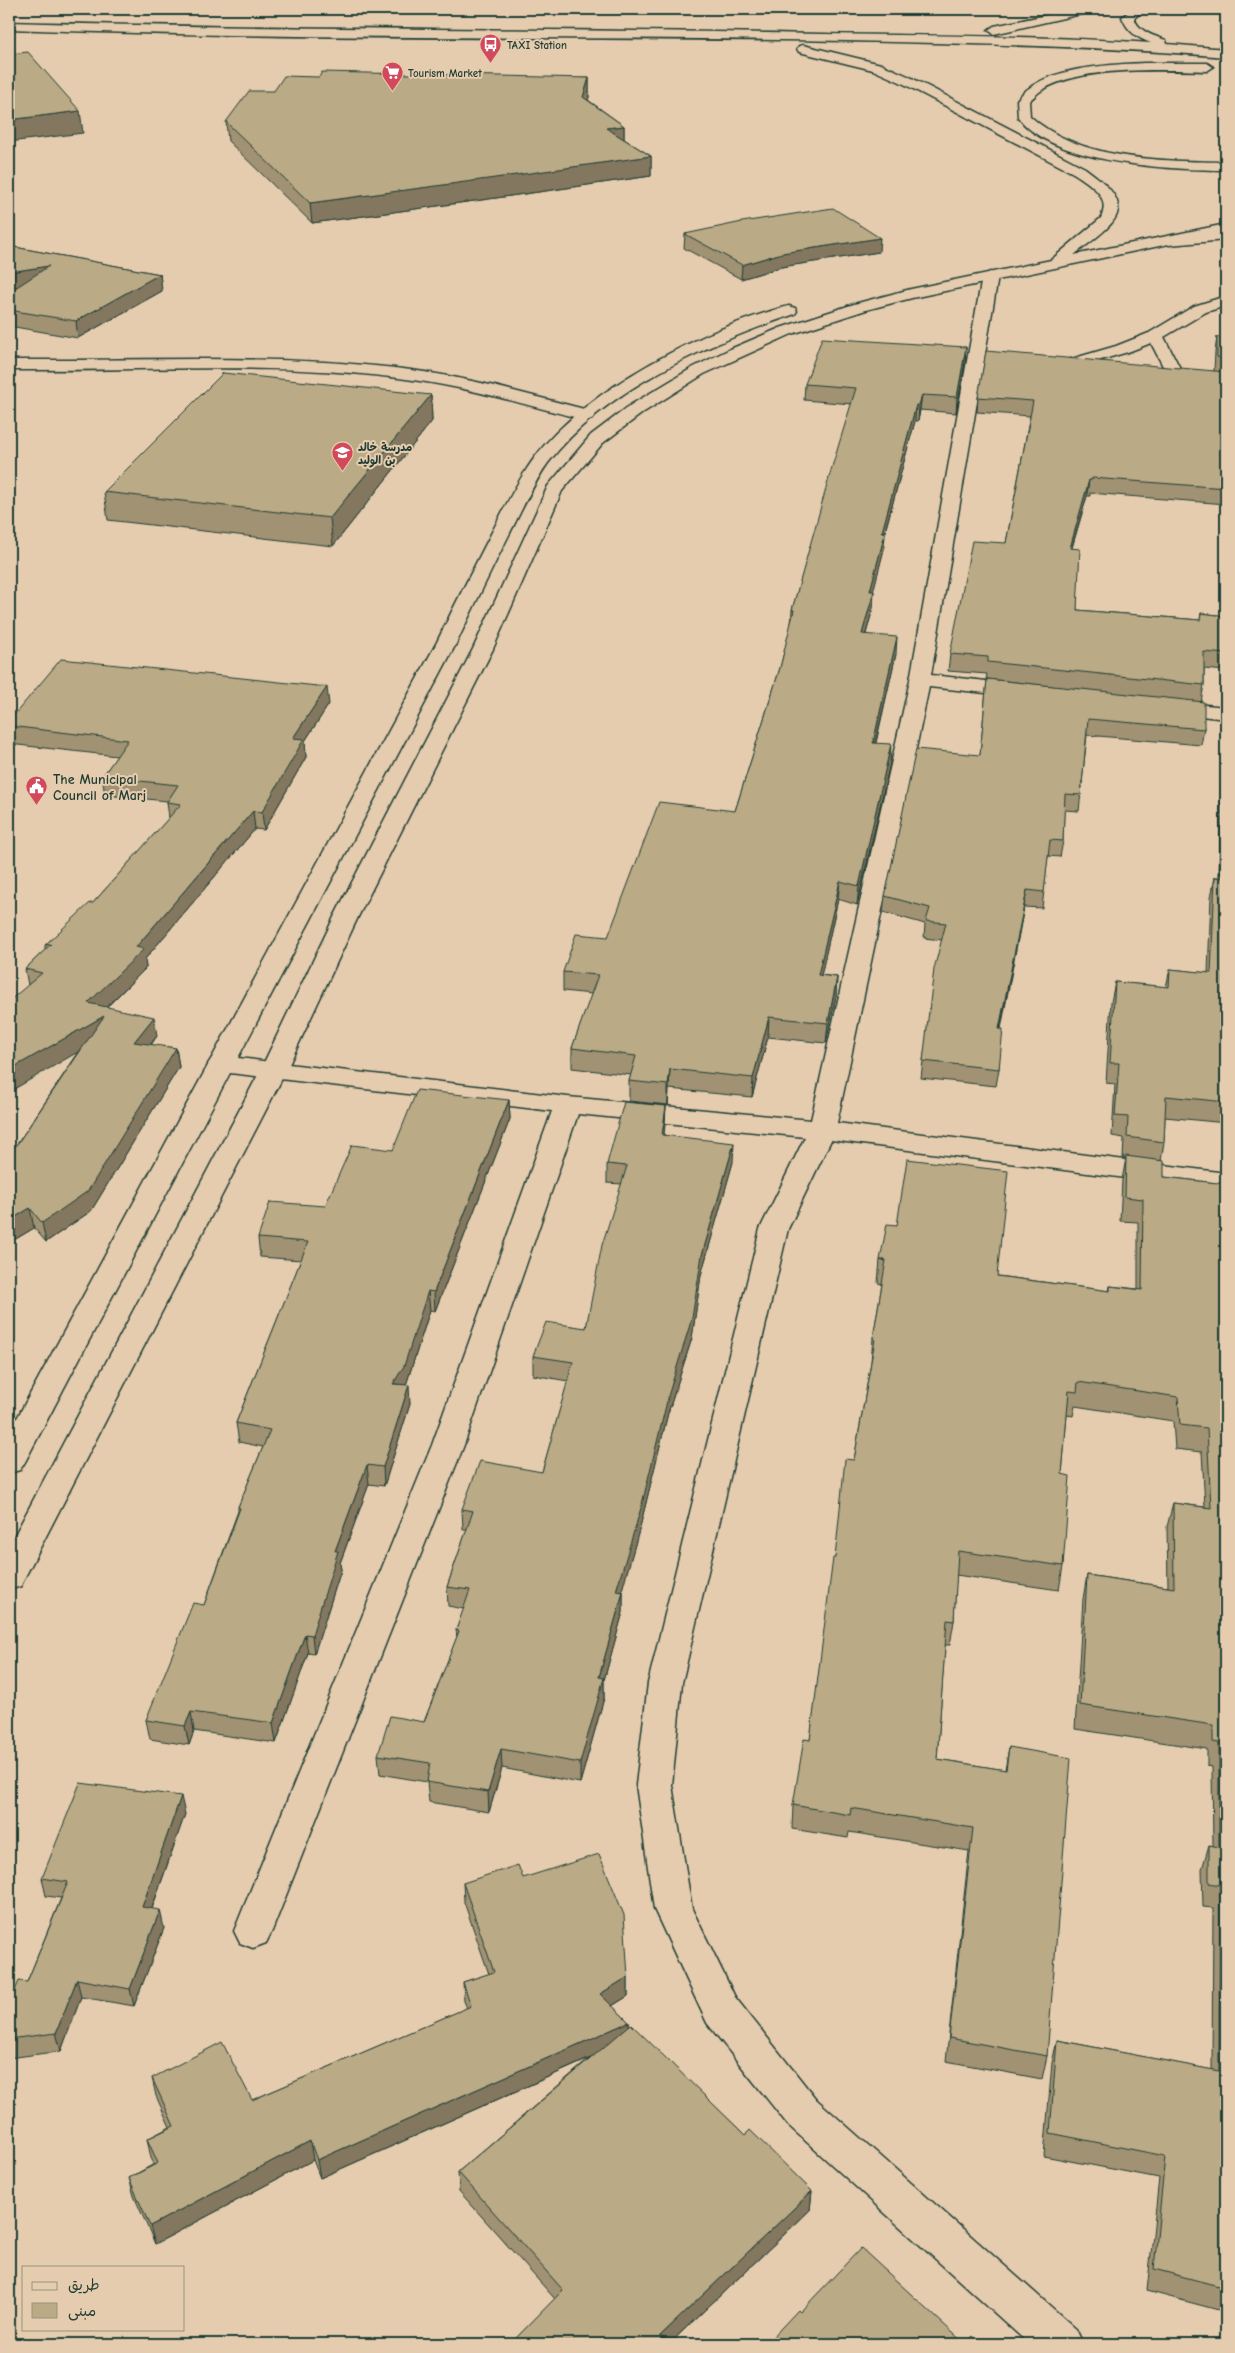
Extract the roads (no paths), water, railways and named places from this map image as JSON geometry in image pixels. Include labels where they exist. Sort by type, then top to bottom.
[{"type":"main road","points":[[870,38],[939,36],[991,31],[1090,9]]},
{"type":"main road","points":[[1139,9],[1128,17],[1130,25],[1138,32],[1172,46],[1195,50]]},
{"type":"main road","points":[[9,26],[317,32],[721,34],[1124,44],[1226,53]]},
{"type":"main road","points":[[647,35],[779,43],[1034,48],[1132,53],[1223,64]]},
{"type":"main road","points":[[779,43],[877,67],[913,84],[1094,180],[1106,189],[1112,198],[1112,214],[1093,233],[1076,244],[1053,265]]},
{"type":"main road","points":[[1223,64],[1127,69],[1078,74],[1039,86],[1023,100],[1024,117],[1043,134],[1078,148],[1122,158],[1226,166]]},
{"type":"main road","points":[[9,1462],[447,642],[491,549],[543,458],[586,415],[658,367],[691,349],[778,314],[838,296],[1226,212]]},
{"type":"main road","points":[[9,1577],[273,1071],[346,917],[483,649],[554,490],[574,464],[597,440],[638,408],[734,353],[786,331],[860,307],[1226,228]]},
{"type":"main road","points":[[1169,241],[1226,236]]},
{"type":"main road","points":[[990,278],[984,359],[920,680],[822,1130],[774,1228],[665,1683],[654,1785],[673,1908],[721,2010],[802,2112],[1061,2344]]},
{"type":"main road","points":[[1108,370],[1052,366],[1122,349],[1155,336],[1200,309],[1226,301]]},
{"type":"main road","points":[[1155,336],[1176,376]]},
{"type":"main road","points":[[13,365],[233,365],[311,367],[388,372],[478,387],[586,415]]},
{"type":"main road","points":[[1157,374],[1193,377]]},
{"type":"main road","points":[[920,680],[1039,693]]},
{"type":"main road","points":[[1147,705],[1226,713]]},
{"type":"main road","points":[[221,1064],[568,1104],[822,1130],[1226,1182]]},
{"type":"main road","points":[[253,1931],[448,1444],[568,1104]]},
{"type":"place","name":"TAXI Station","points":[[491,64]]},
{"type":"place","name":"Tourism Market","points":[[392,92]]},
{"type":"place","name":"مدرسة خالد بن الوليد","points":[[342,472]]},
{"type":"place","name":"The Municipal Council of Marj","points":[[37,806]]}]
